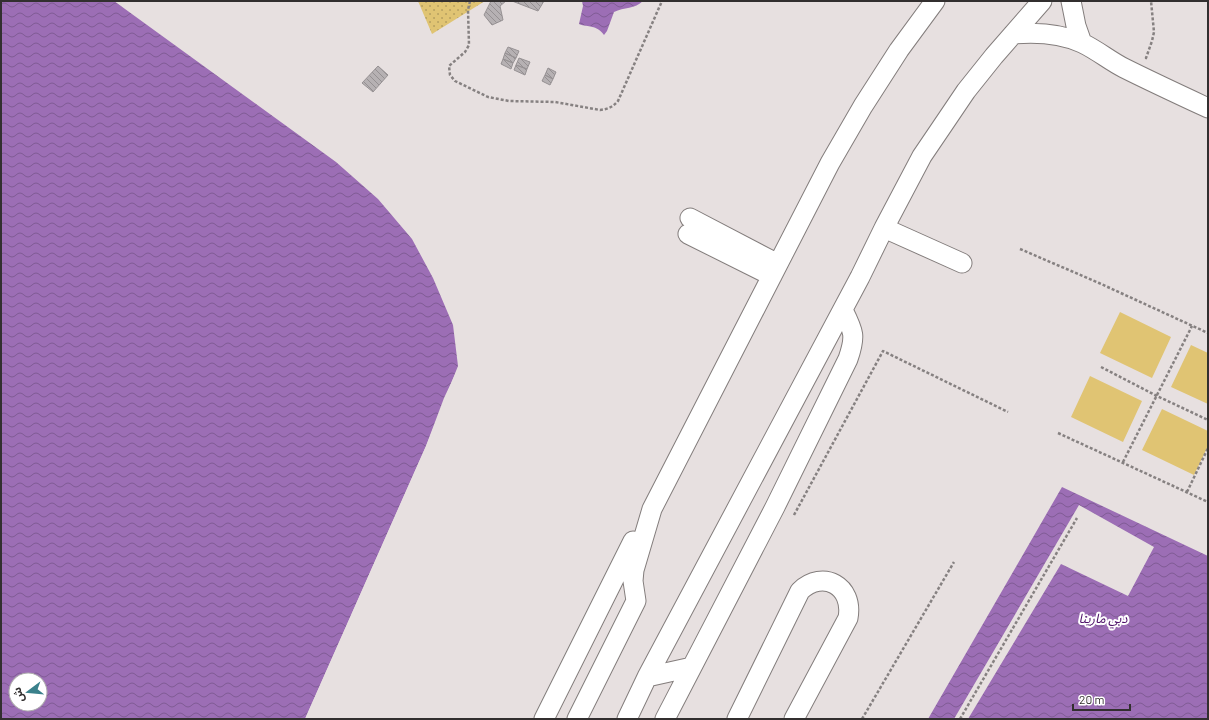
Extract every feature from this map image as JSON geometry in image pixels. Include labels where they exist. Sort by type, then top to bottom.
[{"type":"street","points":[[544,719],[638,533],[652,509],[830,162],[899,50],[935,1]]},
{"type":"street","points":[[627,719],[647,677],[843,310],[922,156],[966,91],[1042,1]]},
{"type":"street","points":[[1071,1],[1076,26],[1082,44]]},
{"type":"street","points":[[1013,34],[1048,34],[1066,37],[1082,44],[1114,63],[1208,108]]},
{"type":"street","points":[[689,226],[775,270]]},
{"type":"street","points":[[884,228],[962,263]]},
{"type":"street","points":[[665,719],[768,520],[848,359],[853,343],[854,333],[843,310]]},
{"type":"street","points":[[577,719],[636,601],[634,570],[652,509]]},
{"type":"street","points":[[737,719],[800,591],[812,582],[820,581],[835,584],[846,595],[849,610],[848,618],[794,719]]},
{"type":"street","points":[[647,677],[692,667]]},
{"type":"path","points":[[470,1],[468,10],[470,45],[465,52],[449,66],[450,75],[455,81],[488,97],[509,102],[555,102],[600,110],[607,110],[618,102],[662,1]]},
{"type":"path","points":[[1151,1],[1154,32],[1146,58],[1151,61]]},
{"type":"path","points":[[1020,249],[1208,333]]},
{"type":"path","points":[[1123,462],[1192,326]]},
{"type":"path","points":[[793,518],[883,351],[1008,412]]},
{"type":"path","points":[[1101,367],[1208,420]]},
{"type":"path","points":[[1058,432],[1208,502]]},
{"type":"path","points":[[1187,492],[1208,448]]},
{"type":"path","points":[[960,719],[1077,518]]},
{"type":"path","points":[[862,719],[954,562]]},
{"type":"shaded area","points":[[418,1],[485,1],[432,34]]},
{"type":"shaded area","points":[[1120,312],[1171,337],[1152,378],[1100,353]]},
{"type":"shaded area","points":[[1191,345],[1208,353],[1208,404],[1171,387]]},
{"type":"shaded area","points":[[1090,376],[1142,401],[1123,442],[1071,417]]},
{"type":"shaded area","points":[[1162,409],[1208,431],[1208,446],[1194,475],[1142,450]]},
{"type":"water","points":[[1,1],[114,1],[336,162],[378,199],[412,239],[433,278],[453,325],[458,366],[426,446],[305,719],[1,719]]},
{"type":"water","points":[[582,1],[643,1],[633,7],[614,12],[604,35],[598,29],[579,24],[583,6]]},
{"type":"water","name":"دبي مارينا","points":[[1062,487],[1208,556],[1208,719],[928,719]]},
{"type":"pier","points":[[460,364],[428,447],[317,700],[308,719],[305,719],[426,446],[444,398]]},
{"type":"pier","points":[[1079,505],[1154,547],[1128,596],[1061,564],[968,719],[954,719]]},
{"type":"building","points":[[491,1],[506,1],[500,6],[503,20],[492,25],[484,15]]},
{"type":"building","points":[[512,1],[544,1],[538,11]]},
{"type":"building","points":[[508,47],[519,51],[516,58],[505,53]]},
{"type":"building","points":[[505,53],[516,58],[513,63],[503,59]]},
{"type":"building","points":[[519,58],[530,62],[527,69],[516,65]]},
{"type":"building","points":[[503,59],[513,63],[511,69],[501,64]]},
{"type":"building","points":[[516,65],[527,69],[525,75],[514,70]]},
{"type":"building","points":[[378,66],[388,75],[373,92],[362,83]]},
{"type":"building","points":[[548,68],[556,72],[553,79],[545,75]]},
{"type":"building","points":[[545,75],[553,79],[550,85],[542,81]]}]
